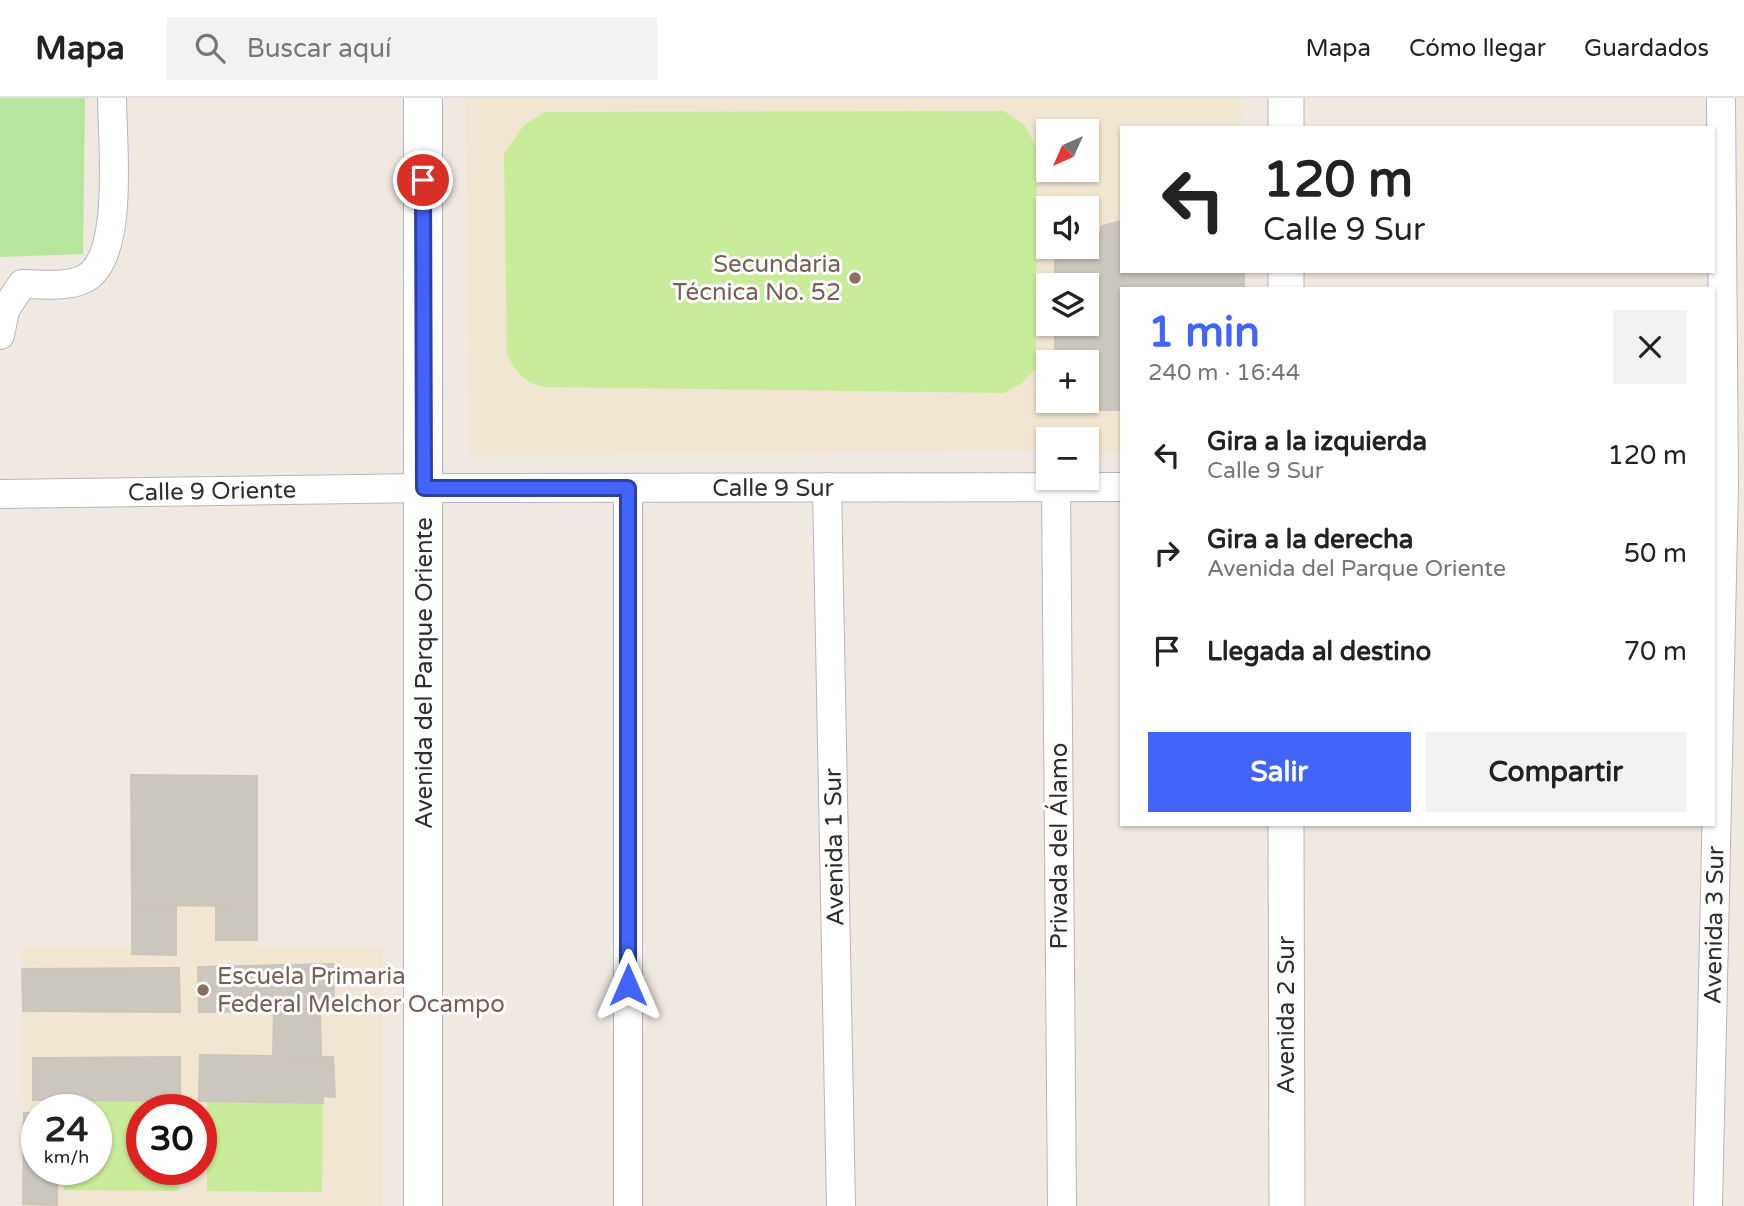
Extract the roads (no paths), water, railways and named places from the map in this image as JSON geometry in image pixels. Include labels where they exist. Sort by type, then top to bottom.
[{"type":"main road","name":"Avenida del Parque Oriente","points":[[423,98],[424,1206]]},
{"type":"street","points":[[0,335],[11,284],[78,281],[94,271],[103,258],[111,220],[112,98]]},
{"type":"street","points":[[1286,98],[1286,126]]},
{"type":"street","name":"Avenida 3 Sur","points":[[1708,1206],[1727,486],[1721,98]]},
{"type":"street","name":"Calle 9 Sur","points":[[424,488],[1036,487]]},
{"type":"street","name":"Calle 9 Sur","points":[[1099,487],[1120,487]]},
{"type":"street","name":"Calle 9 Oriente","points":[[0,494],[424,488]]},
{"type":"street","points":[[628,488],[628,1206]]},
{"type":"street","name":"Avenida 1 Sur","points":[[827,488],[841,1206]]},
{"type":"street","name":"Privada del Álamo","points":[[1056,490],[1062,1206]]},
{"type":"street","name":"Avenida 2 Sur","points":[[1286,826],[1287,1206]]},
{"type":"place","name":"Secundaria Técnica No. 52","points":[[855,278]]},
{"type":"place","name":"Escuela Primaria Federal Melchor Ocampo","points":[[203,990]]}]
